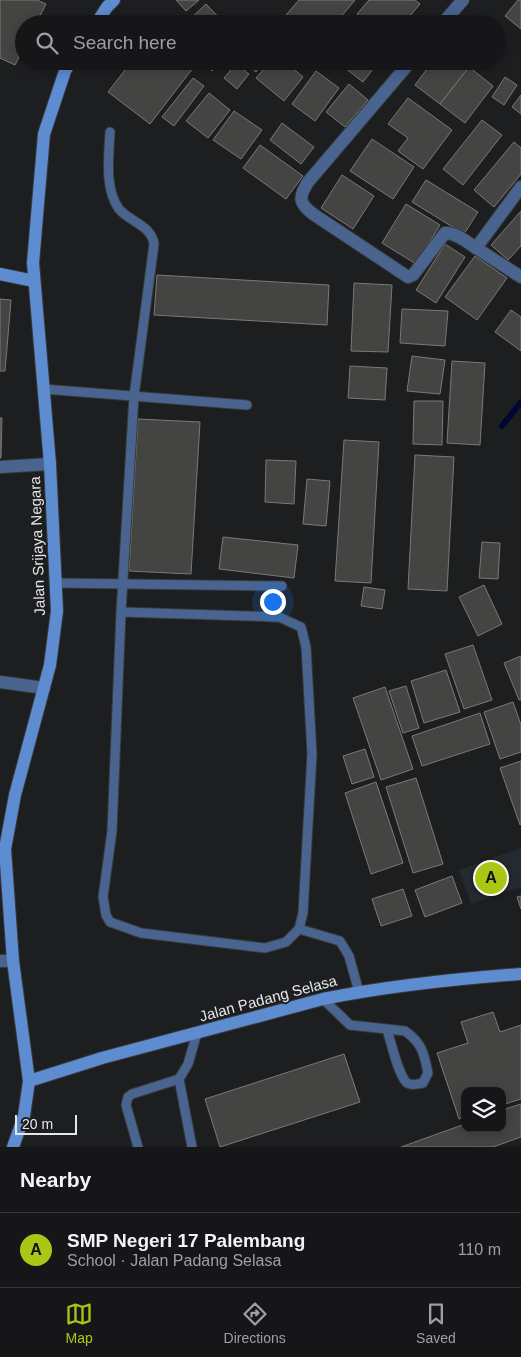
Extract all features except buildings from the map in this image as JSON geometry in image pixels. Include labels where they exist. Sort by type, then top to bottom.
[{"type":"main road","points":[[101,15],[109,1]]},
{"type":"main road","name":"Jalan Srijaya Negara","points":[[12,1147],[24,1116],[29,1081],[13,961],[5,849],[15,795],[50,665],[57,611],[50,464],[32,263],[44,134],[66,70]]},
{"type":"main road","points":[[0,274],[34,281]]},
{"type":"main road","name":"Jalan Padang Selasa","points":[[29,1081],[102,1058],[323,999],[460,978],[521,974]]},
{"type":"street","points":[[450,15],[463,0]]},
{"type":"street","points":[[403,70],[308,182],[301,193],[304,207],[408,277],[413,275],[445,233],[448,232],[521,277]]},
{"type":"street","points":[[476,248],[521,187]]},
{"type":"street","points":[[0,467],[50,464]]},
{"type":"street","points":[[0,682],[44,688]]},
{"type":"street","points":[[0,961],[13,961]]},
{"type":"lane","points":[[110,132],[108,172],[113,196],[118,207],[128,218],[145,228],[153,239],[134,396],[121,612],[112,831],[103,897],[106,915],[110,922],[141,933],[265,948],[286,942],[299,929],[304,913],[312,754],[306,647],[302,627],[280,617],[121,612]]},
{"type":"lane","points":[[43,389],[247,405]]},
{"type":"lane","points":[[56,583],[282,586]]},
{"type":"lane","points":[[299,929],[340,941],[349,956],[359,992]]},
{"type":"lane","points":[[323,999],[350,1025],[405,1031],[421,1045],[428,1073],[423,1083],[412,1085],[401,1074],[387,1030]]},
{"type":"lane","points":[[192,1147],[180,1078],[188,1064],[197,1033]]},
{"type":"lane","points":[[138,1147],[126,1105],[128,1097],[180,1078]]},
{"type":"shaded area","points":[[521,848],[521,887],[471,904],[459,870]]},
{"type":"waterway","points":[[502,426],[521,402]]},
{"type":"place","name":"SMP Negeri 17 Palembang","points":[[491,878]]}]
